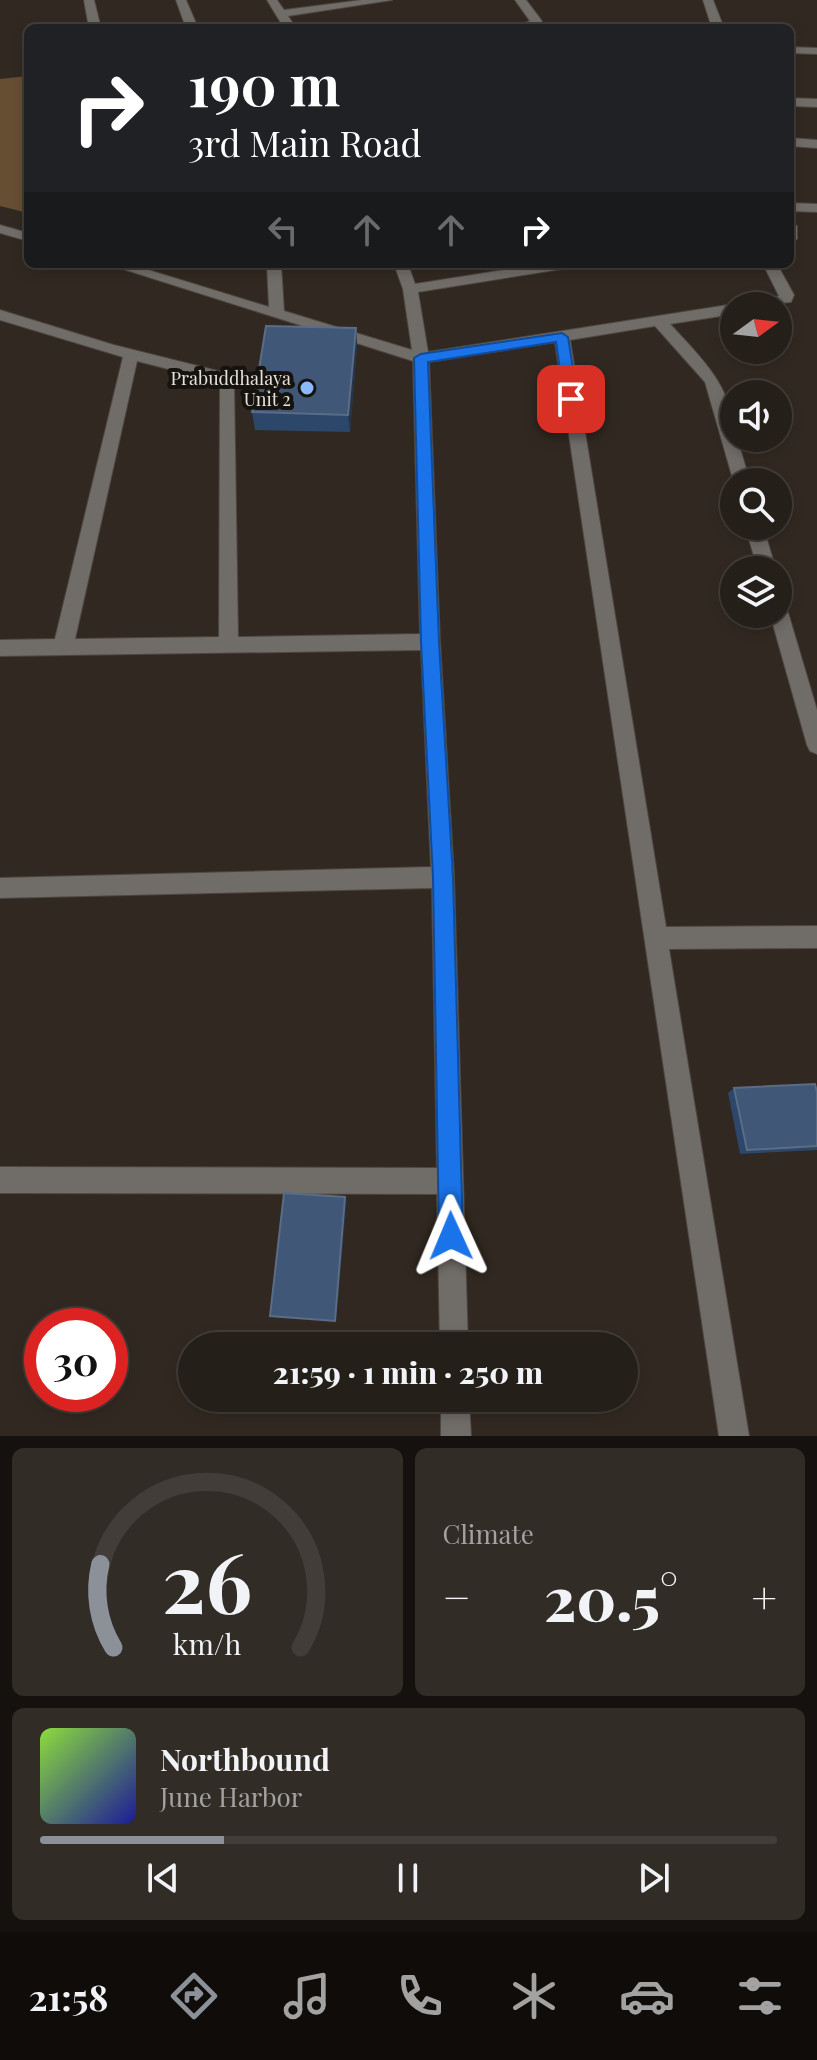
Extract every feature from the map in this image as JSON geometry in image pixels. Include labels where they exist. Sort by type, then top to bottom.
[{"type":"street","points":[[89,0],[94,24]]},
{"type":"street","points":[[181,0],[190,24]]},
{"type":"street","points":[[272,0],[287,24]]},
{"type":"street","points":[[281,14],[387,0]]},
{"type":"street","points":[[520,0],[536,21],[534,24]]},
{"type":"street","points":[[708,0],[717,24]]},
{"type":"street","points":[[794,50],[817,51]]},
{"type":"street","points":[[794,102],[817,103]]},
{"type":"street","points":[[794,142],[817,144]]},
{"type":"street","points":[[794,207],[817,208]]},
{"type":"street","points":[[0,229],[24,236]]},
{"type":"street","points":[[127,268],[421,358],[720,311]]},
{"type":"street","points":[[274,268],[277,314]]},
{"type":"street","points":[[402,268],[410,289],[421,358],[430,642],[443,877],[454,1332]]},
{"type":"street","points":[[410,289],[543,268]]},
{"type":"street","points":[[772,268],[785,292]]},
{"type":"street","points":[[0,315],[216,376],[228,385],[229,645]]},
{"type":"street","points":[[660,322],[712,380],[738,468]]},
{"type":"street","points":[[562,337],[734,1436]]},
{"type":"street","points":[[63,648],[131,354]]},
{"type":"street","points":[[783,628],[817,745]]},
{"type":"street","points":[[0,648],[430,642]]},
{"type":"street","points":[[0,888],[443,877]]},
{"type":"street","points":[[656,938],[817,937]]},
{"type":"street","points":[[0,1180],[450,1181]]},
{"type":"street","points":[[455,1412],[456,1436]]},
{"type":"shaded area","points":[[24,76],[24,212],[0,206],[0,79]]},
{"type":"building","name":"Prabuddhalaya Unit 2","points":[[266,326],[356,328],[348,415],[252,412]]},
{"type":"building","points":[[815,1084],[817,1146],[747,1150],[734,1088]]},
{"type":"building","points":[[284,1193],[345,1197],[335,1321],[270,1316]]},
{"type":"place","name":"Prabuddhalaya Unit 2","points":[[307,388]]},
{"type":"route","points":[[451,1236],[443,877],[430,642],[421,358],[562,337],[571,399]]}]
